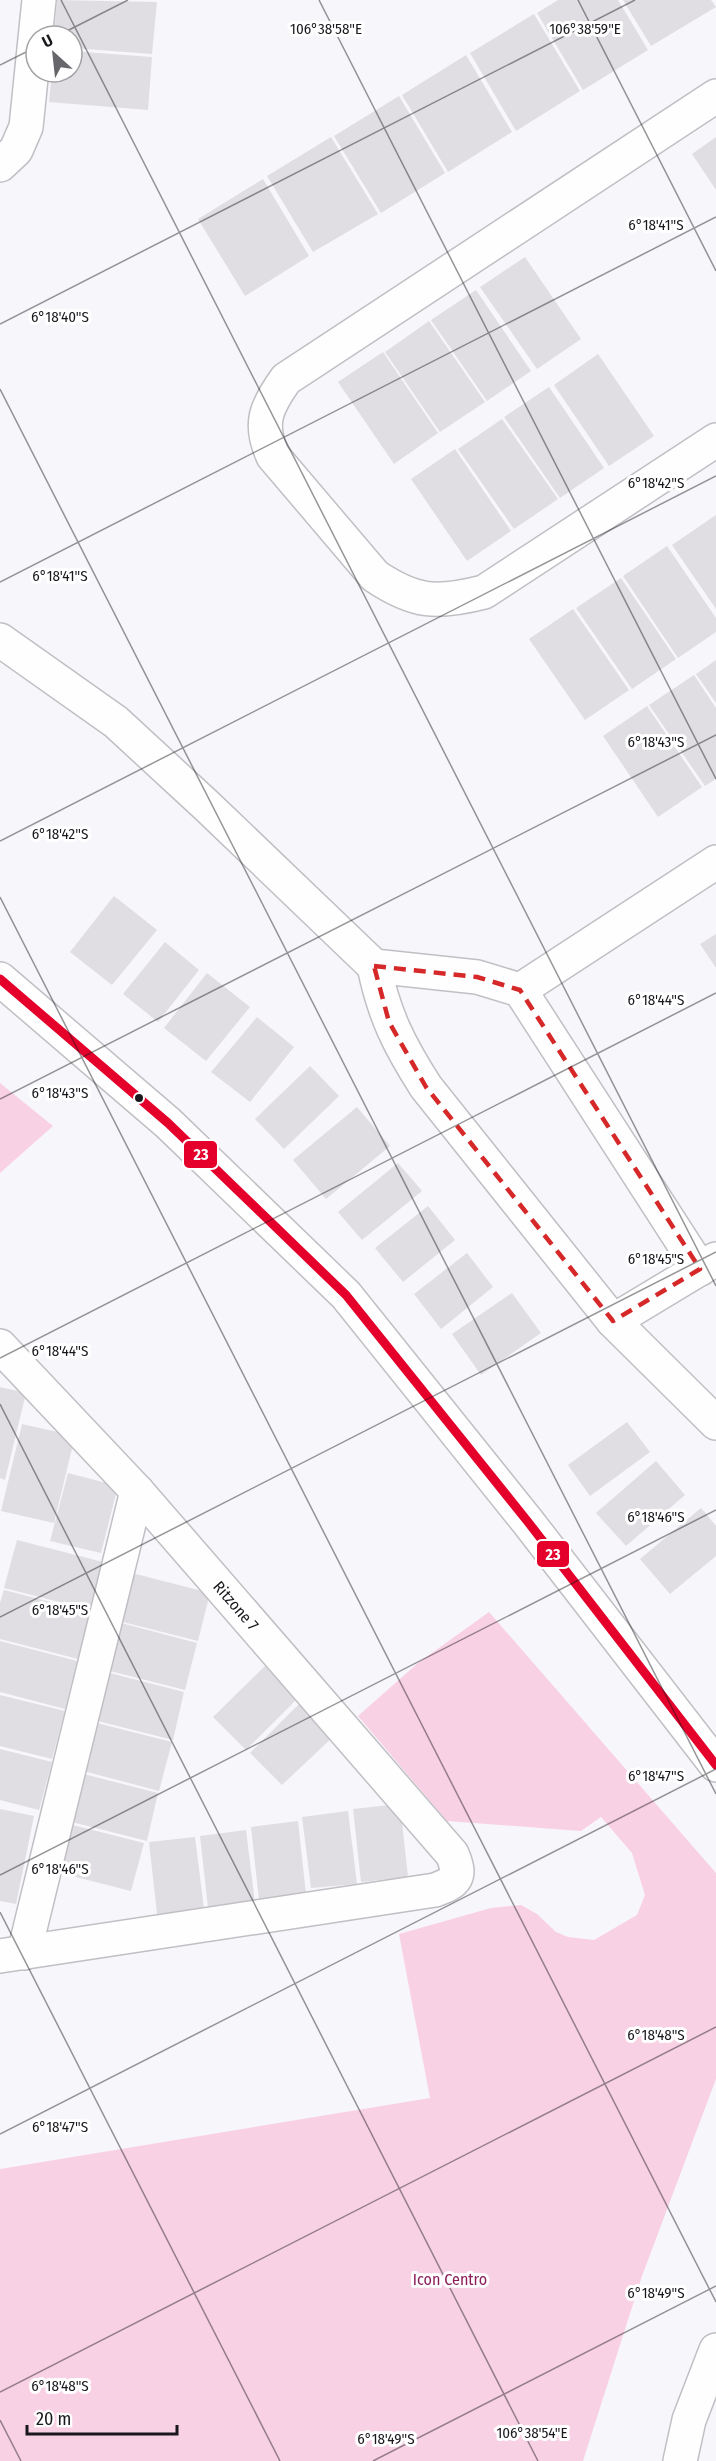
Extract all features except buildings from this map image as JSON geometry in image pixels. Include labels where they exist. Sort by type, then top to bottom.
[{"type":"street","points":[[0,165],[16,150],[26,127],[39,0]]},
{"type":"street","points":[[716,96],[286,379],[271,401],[264,422],[265,439],[273,456],[375,576],[396,590],[427,600],[457,599],[484,592],[716,440]]},
{"type":"street","points":[[4,651],[116,722],[374,966],[389,1022],[402,1050],[426,1087],[613,1321],[716,1424]]},
{"type":"street","points":[[520,990],[716,862]]},
{"type":"street","points":[[374,966],[477,977],[520,990],[708,1264],[613,1321]]},
{"type":"street","points":[[0,979],[168,1123],[346,1295],[528,1522],[716,1765]]},
{"type":"street","name":"Ritzone 7","points":[[0,1346],[137,1491],[452,1854],[458,1867],[457,1876],[450,1884],[435,1890],[12,1954]]},
{"type":"street","points":[[12,1954],[137,1491]]},
{"type":"street","points":[[680,2461],[688,2420],[716,2350]]},
{"type":"highlighted area","points":[[374,966],[477,977],[520,990],[700,1269],[613,1321],[426,1087],[389,1022]]},
{"type":"green space","points":[[0,1083],[53,1126],[0,1173]]},
{"type":"green space","name":"Icon Centro","points":[[489,1612],[716,1873],[716,2079],[642,2276],[583,2461],[0,2461],[0,2169],[430,2098],[399,1934],[491,1908],[521,1905],[537,1914],[556,1932],[568,1937],[594,1940],[637,1915],[645,1895],[632,1853],[601,1817],[581,1831],[447,1821],[358,1716],[418,1663]]},
{"type":"transit line","name":"23","points":[[0,979],[168,1123],[346,1295],[528,1522],[716,1765]]}]
